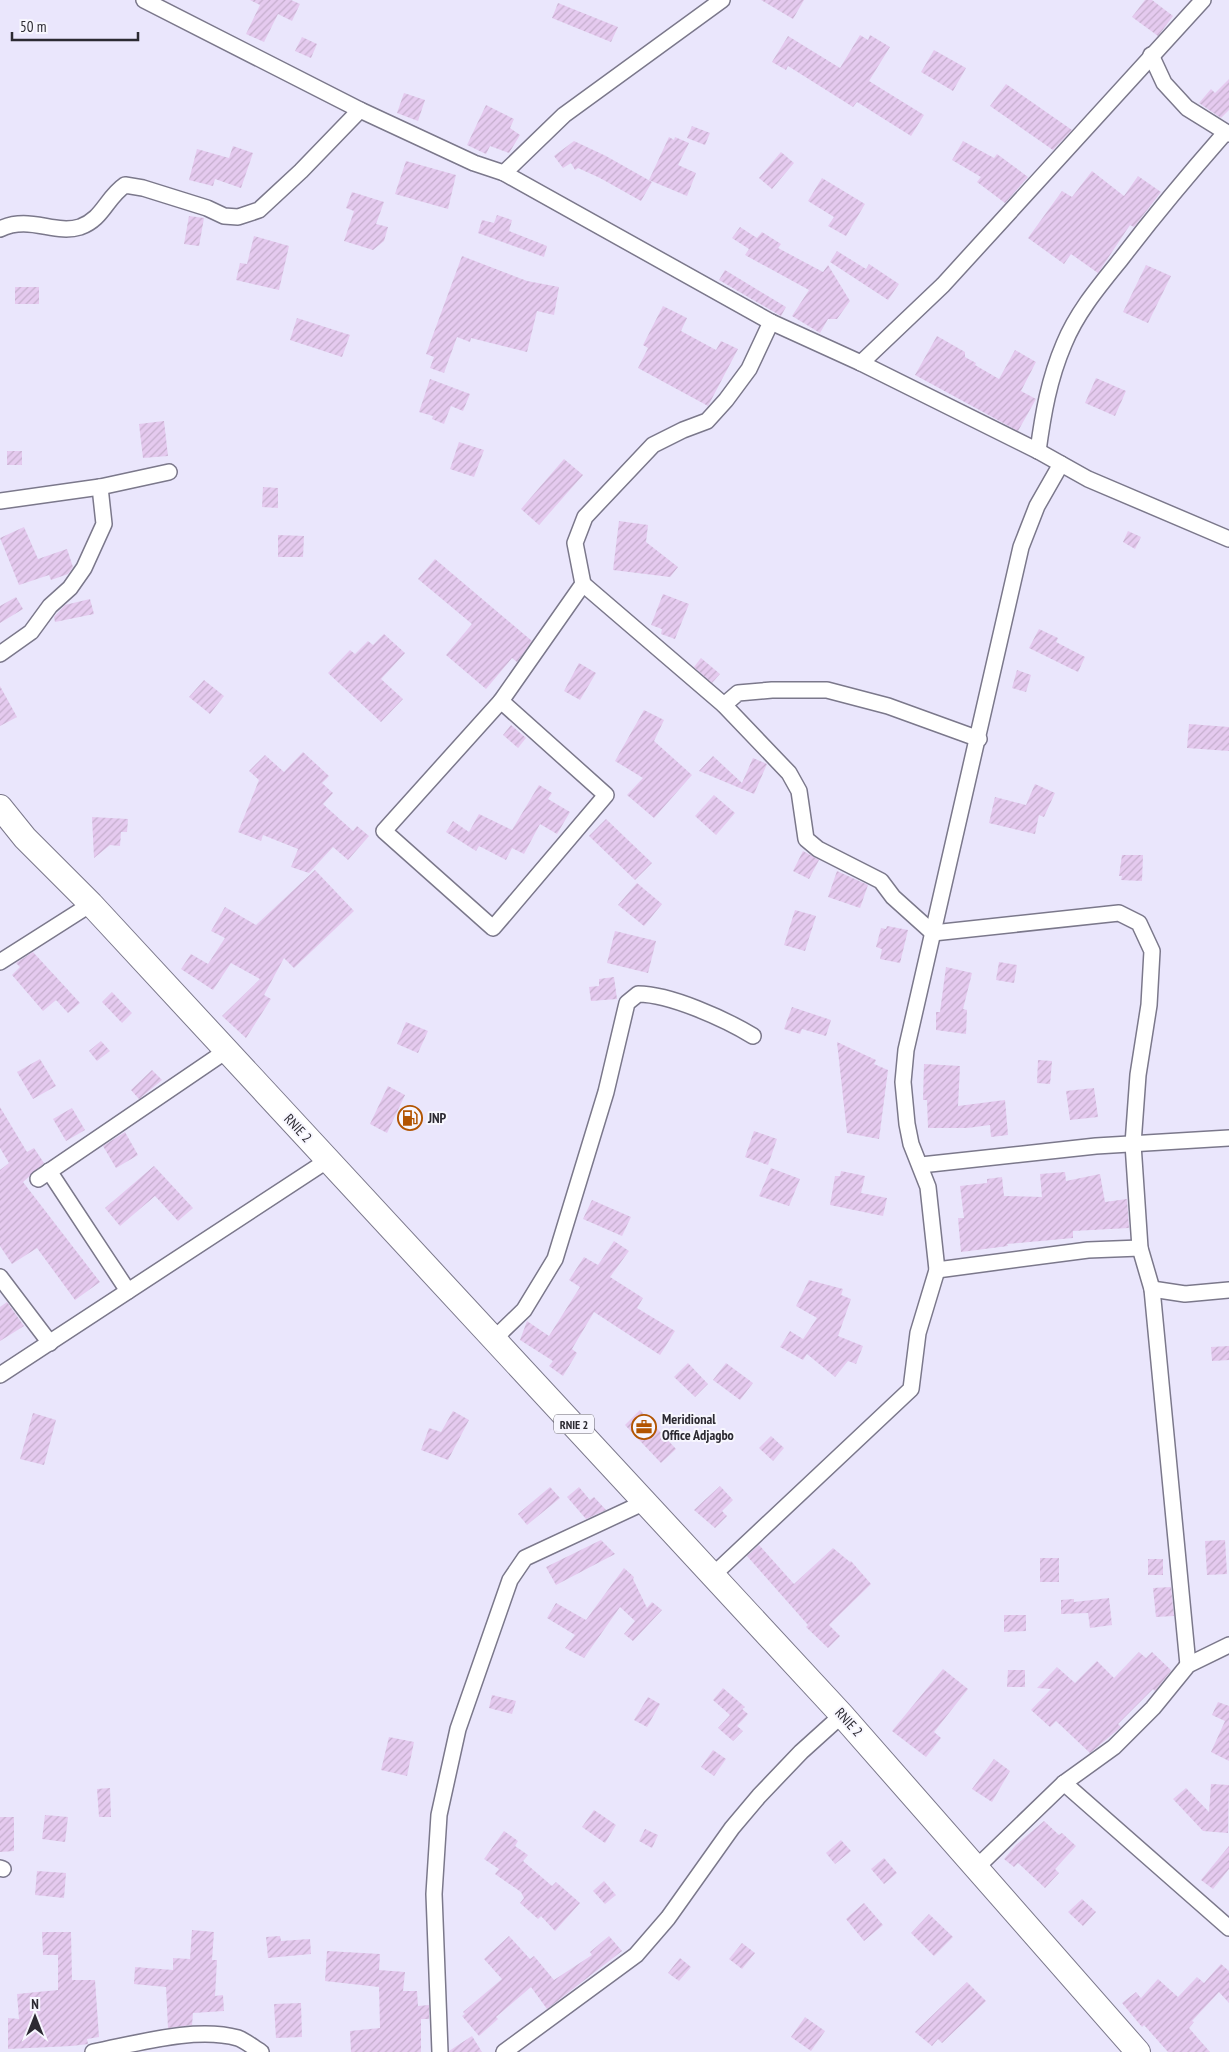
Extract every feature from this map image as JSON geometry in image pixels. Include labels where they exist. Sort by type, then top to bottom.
[{"type":"highway","name":"RNIE 2","points":[[0,807],[25,838],[91,904],[495,1338],[712,1576],[842,1715],[1138,2052]]},
{"type":"street","points":[[144,0],[360,110],[474,163],[504,173],[771,322],[861,363],[1038,451],[1088,479],[1229,538]]},
{"type":"street","points":[[504,173],[564,116],[722,0]]},
{"type":"street","points":[[861,363],[943,285],[1151,55],[1204,0]]},
{"type":"street","points":[[1038,451],[1044,408],[1056,366],[1064,342],[1087,302],[1160,208],[1227,133],[1187,108],[1164,83],[1151,55]]},
{"type":"street","points":[[0,228],[9,224],[41,224],[61,230],[81,226],[100,215],[113,193],[125,185],[143,188],[198,205],[224,216],[238,217],[259,210],[301,171],[360,110]]},
{"type":"street","points":[[771,322],[749,369],[726,400],[707,421],[683,430],[653,445],[586,517],[575,543],[583,584],[724,705],[789,773],[799,791],[806,839],[818,849],[880,881],[893,897],[934,933],[1118,913],[1139,923],[1152,951],[1149,1005],[1138,1075],[1133,1144],[1140,1248],[1152,1289],[1188,1665]]},
{"type":"street","points":[[712,1576],[911,1389],[918,1333],[936,1270],[928,1187],[921,1165],[911,1144],[907,1124],[903,1082],[906,1050],[1021,547],[1037,506],[1061,464]]},
{"type":"street","points":[[0,501],[100,487],[169,472]]},
{"type":"street","points":[[0,654],[31,632],[50,606],[70,588],[84,568],[104,524],[100,487]]},
{"type":"street","points":[[501,701],[606,795],[493,928],[384,831],[501,701],[583,584]]},
{"type":"street","points":[[724,705],[738,693],[772,690],[827,690],[888,706],[978,739]]},
{"type":"street","points":[[0,962],[91,904]]},
{"type":"street","points":[[495,1338],[524,1310],[555,1259],[606,1092],[628,1003],[638,994],[654,994],[725,1019],[753,1036]]},
{"type":"street","points":[[128,1291],[44,1175],[226,1051]]},
{"type":"street","points":[[921,1165],[1096,1146],[1229,1138]]},
{"type":"street","points":[[0,1375],[328,1160]]},
{"type":"street","points":[[936,1270],[1088,1250],[1140,1248]]},
{"type":"street","points":[[0,1276],[50,1343]]},
{"type":"street","points":[[1152,1289],[1185,1294],[1229,1290]]},
{"type":"street","points":[[440,2052],[434,1894],[438,1815],[458,1729],[510,1580],[525,1558],[645,1502]]},
{"type":"street","points":[[977,1867],[1064,1784],[1114,1747],[1153,1708],[1188,1665],[1229,1646]]},
{"type":"street","points":[[504,2052],[636,1954],[668,1918],[732,1828],[759,1796],[801,1752],[842,1715]]},
{"type":"street","points":[[1064,1784],[1229,1928]]},
{"type":"street","points":[[93,2052],[166,2037],[218,2035],[240,2039],[261,2052]]},
{"type":"building","points":[[250,0],[291,0],[300,4],[292,21],[278,14],[264,42],[246,34],[260,5]]},
{"type":"building","points":[[761,0],[804,0],[793,19]]},
{"type":"building","points":[[1145,0],[1152,0],[1173,16],[1158,36],[1132,17]]},
{"type":"building","points":[[558,3],[618,27],[611,42],[552,18]]},
{"type":"building","points":[[860,35],[868,40],[870,35],[890,47],[869,81],[924,115],[911,136],[857,102],[853,107],[788,66],[786,70],[772,62],[788,36],[840,68]]},
{"type":"building","points":[[302,37],[317,44],[311,58],[295,51]]},
{"type":"building","points":[[934,50],[966,68],[953,91],[921,72]]},
{"type":"building","points":[[1229,79],[1229,110],[1221,118],[1199,103],[1211,89],[1215,93]]},
{"type":"building","points":[[1006,84],[1072,130],[1053,150],[990,106]]},
{"type":"building","points":[[404,93],[425,100],[418,121],[397,113]]},
{"type":"building","points":[[486,105],[514,119],[510,128],[520,135],[509,153],[490,146],[486,154],[467,145]]},
{"type":"building","points":[[692,126],[710,133],[705,145],[687,138]]},
{"type":"building","points":[[669,137],[674,140],[675,137],[689,143],[678,165],[696,173],[687,196],[649,180]]},
{"type":"building","points":[[574,141],[606,156],[652,182],[641,201],[600,178],[578,168],[575,170],[571,163],[563,168],[554,156]]},
{"type":"building","points":[[963,141],[994,158],[997,154],[1028,177],[1005,203],[977,182],[981,177],[952,160]]},
{"type":"building","points":[[233,146],[253,153],[241,188],[215,179],[213,186],[189,180],[197,149],[229,158]]},
{"type":"building","points":[[781,152],[794,163],[772,189],[759,178]]},
{"type":"building","points":[[406,161],[456,175],[448,209],[395,194]]},
{"type":"building","points":[[1092,171],[1124,196],[1138,176],[1161,192],[1134,227],[1130,225],[1098,273],[1071,254],[1064,264],[1028,238],[1062,191],[1072,197]]},
{"type":"building","points":[[822,178],[865,204],[846,236],[828,226],[834,217],[808,201]]},
{"type":"building","points":[[352,192],[384,202],[376,224],[388,227],[384,241],[373,250],[344,241],[354,211],[346,208]]},
{"type":"building","points":[[497,215],[512,220],[509,231],[547,246],[544,257],[478,233],[482,220],[494,223]]},
{"type":"building","points":[[189,216],[204,218],[199,246],[184,244]]},
{"type":"building","points":[[740,227],[757,238],[762,232],[781,244],[778,248],[823,272],[828,265],[850,301],[837,319],[828,319],[820,333],[792,316],[809,290],[745,255],[749,249],[732,238]]},
{"type":"building","points":[[254,236],[289,246],[279,290],[236,280],[240,263],[247,264]]},
{"type":"building","points":[[837,251],[866,269],[869,264],[899,284],[888,300],[830,262]]},
{"type":"building","points":[[462,256],[527,281],[559,287],[554,315],[537,311],[527,352],[471,338],[470,342],[457,337],[444,373],[430,368],[434,357],[426,354]]},
{"type":"building","points":[[1146,265],[1171,276],[1148,323],[1123,312]]},
{"type":"building","points":[[725,270],[786,307],[781,316],[719,280]]},
{"type":"building","points":[[15,287],[39,287],[39,304],[15,304]]},
{"type":"building","points":[[663,306],[687,318],[681,331],[716,350],[721,341],[738,349],[708,406],[638,368],[648,348],[643,345]]},
{"type":"building","points":[[297,318],[350,335],[342,357],[290,340]]},
{"type":"building","points":[[937,336],[965,352],[965,357],[976,363],[975,365],[999,379],[1015,350],[1036,362],[1021,391],[1036,399],[1018,431],[915,375]]},
{"type":"building","points":[[1096,378],[1126,391],[1115,416],[1085,403]]},
{"type":"building","points":[[430,379],[470,394],[463,411],[451,406],[444,424],[432,419],[433,416],[419,412]]},
{"type":"building","points":[[164,421],[168,456],[143,458],[139,424]]},
{"type":"building","points":[[459,442],[484,450],[474,477],[450,469]]},
{"type":"building","points":[[7,451],[22,451],[22,465],[7,465]]},
{"type":"building","points":[[564,459],[583,475],[539,525],[521,509]]},
{"type":"building","points":[[263,487],[278,488],[278,508],[262,507]]},
{"type":"building","points":[[619,521],[648,525],[646,542],[678,567],[670,577],[613,570]]},
{"type":"building","points":[[24,527],[38,559],[67,549],[73,567],[68,574],[51,580],[49,575],[19,585],[0,538]]},
{"type":"building","points":[[1128,531],[1141,537],[1135,549],[1123,542]]},
{"type":"building","points":[[278,535],[304,536],[303,557],[278,557]]},
{"type":"building","points":[[435,559],[532,641],[517,662],[512,658],[486,689],[446,655],[472,624],[418,579]]},
{"type":"building","points":[[663,594],[689,604],[675,639],[661,634],[662,629],[651,625]]},
{"type":"building","points":[[16,597],[23,609],[0,623],[0,606]]},
{"type":"building","points":[[90,599],[94,614],[55,622],[54,617],[65,605]]},
{"type":"building","points":[[1039,629],[1058,638],[1056,642],[1085,657],[1078,672],[1029,648]]},
{"type":"building","points":[[384,634],[405,653],[381,679],[403,699],[381,722],[328,673],[350,650],[355,654],[368,641],[373,645]]},
{"type":"building","points":[[701,658],[720,674],[712,683],[694,667]]},
{"type":"building","points":[[579,663],[596,673],[580,700],[564,691]]},
{"type":"building","points":[[1017,670],[1031,675],[1026,692],[1012,688]]},
{"type":"building","points":[[204,680],[224,696],[210,714],[189,697]]},
{"type":"building","points":[[0,686],[17,717],[0,726]]},
{"type":"building","points":[[644,710],[664,720],[654,741],[692,775],[654,818],[627,795],[643,778],[615,761]]},
{"type":"building","points":[[1189,724],[1229,727],[1229,751],[1187,748]]},
{"type":"building","points":[[511,725],[526,738],[518,748],[503,735]]},
{"type":"building","points":[[303,752],[329,776],[322,783],[333,793],[323,804],[353,831],[357,826],[369,836],[348,860],[333,847],[309,873],[291,867],[298,849],[263,835],[261,841],[238,832],[259,780],[249,771],[265,755],[284,772]]},
{"type":"building","points":[[713,756],[742,783],[753,758],[767,764],[754,794],[699,771]]},
{"type":"building","points":[[1035,784],[1055,793],[1044,817],[1039,815],[1035,834],[989,823],[995,797],[1026,805]]},
{"type":"building","points":[[539,785],[552,793],[548,799],[570,812],[557,834],[540,824],[524,854],[512,848],[506,860],[479,846],[476,851],[446,832],[453,821],[469,832],[479,814],[512,830]]},
{"type":"building","points":[[714,795],[735,813],[716,835],[695,816]]},
{"type":"building","points":[[92,817],[128,819],[127,832],[121,832],[120,846],[110,845],[94,858]]},
{"type":"building","points":[[606,819],[652,863],[635,880],[589,836]]},
{"type":"building","points":[[803,851],[819,860],[809,879],[793,871]]},
{"type":"building","points":[[1122,855],[1143,855],[1142,881],[1121,880],[1122,876],[1119,876]]},
{"type":"building","points":[[315,870],[354,911],[294,968],[284,958],[264,995],[271,999],[246,1038],[222,1016],[260,979],[231,963],[213,990],[181,969],[191,954],[208,964],[225,938],[211,931],[225,907],[256,925]]},
{"type":"building","points":[[837,871],[868,885],[860,908],[828,897]]},
{"type":"building","points":[[637,883],[662,904],[644,926],[618,905]]},
{"type":"building","points":[[795,910],[816,916],[805,951],[784,945]]},
{"type":"building","points":[[887,926],[908,930],[900,963],[880,959],[882,949],[876,947],[881,928],[886,929]]},
{"type":"building","points":[[615,931],[656,941],[648,973],[607,963]]},
{"type":"building","points":[[33,952],[80,1003],[68,1013],[56,1000],[43,1011],[12,975],[20,967],[16,963]]},
{"type":"building","points":[[999,962],[1017,965],[1014,983],[996,980]]},
{"type":"building","points":[[946,967],[972,973],[963,1009],[967,1010],[966,1034],[936,1030],[936,1012],[940,1012]]},
{"type":"building","points":[[614,977],[617,999],[591,1001],[589,987],[599,986],[599,979]]},
{"type":"building","points":[[112,992],[132,1013],[122,1023],[102,1002]]},
{"type":"building","points":[[792,1007],[831,1020],[826,1036],[802,1029],[800,1034],[784,1029]]},
{"type":"building","points":[[406,1022],[428,1031],[418,1053],[397,1044]]},
{"type":"building","points":[[101,1041],[110,1051],[97,1061],[89,1051]]},
{"type":"building","points":[[837,1042],[876,1060],[874,1064],[888,1070],[879,1139],[847,1133]]},
{"type":"building","points":[[40,1059],[56,1086],[33,1099],[17,1072]]},
{"type":"building","points":[[1038,1060],[1052,1061],[1050,1084],[1037,1083]]},
{"type":"building","points":[[924,1064],[960,1066],[958,1106],[1005,1100],[1008,1135],[991,1137],[990,1125],[967,1128],[928,1128],[927,1100],[923,1100]]},
{"type":"building","points":[[152,1070],[162,1080],[139,1099],[131,1090]]},
{"type":"building","points":[[388,1086],[405,1095],[387,1133],[370,1124]]},
{"type":"building","points":[[1094,1088],[1098,1117],[1070,1120],[1066,1091]]},
{"type":"building","points":[[0,1107],[27,1152],[34,1148],[44,1163],[23,1182],[100,1282],[75,1300],[37,1248],[12,1264],[0,1246],[0,1170],[9,1163],[0,1148]]},
{"type":"building","points":[[72,1108],[85,1130],[66,1141],[53,1119]]},
{"type":"building","points":[[754,1131],[777,1139],[768,1165],[745,1157]]},
{"type":"building","points":[[125,1132],[138,1155],[116,1168],[103,1146]]},
{"type":"building","points":[[154,1166],[193,1208],[178,1221],[155,1196],[120,1226],[105,1208]]},
{"type":"building","points":[[771,1168],[800,1179],[789,1206],[759,1196]]},
{"type":"building","points":[[841,1171],[865,1176],[861,1193],[887,1198],[883,1216],[830,1205],[835,1176],[840,1176]]},
{"type":"building","points":[[1065,1172],[1066,1181],[1100,1174],[1105,1202],[1127,1199],[1129,1228],[1073,1231],[1073,1238],[1007,1244],[1008,1246],[961,1252],[958,1218],[964,1218],[960,1186],[987,1183],[987,1179],[1002,1177],[1004,1196],[1042,1197],[1040,1174]]},
{"type":"building","points":[[592,1200],[631,1217],[622,1236],[583,1219]]},
{"type":"building","points":[[614,1241],[629,1251],[610,1277],[643,1298],[637,1308],[675,1331],[660,1355],[594,1312],[572,1349],[577,1353],[563,1376],[549,1366],[553,1361],[520,1340],[527,1321],[549,1336],[580,1287],[569,1280],[584,1257],[598,1265]]},
{"type":"building","points":[[809,1280],[843,1289],[841,1295],[851,1299],[838,1336],[863,1346],[856,1364],[848,1361],[835,1377],[807,1354],[803,1360],[780,1347],[790,1331],[803,1339],[817,1318],[796,1306]]},
{"type":"building","points":[[7,1302],[24,1326],[0,1341],[0,1307]]},
{"type":"building","points":[[1229,1346],[1229,1360],[1212,1361],[1211,1347]]},
{"type":"building","points":[[688,1363],[708,1384],[695,1397],[674,1377]]},
{"type":"building","points":[[726,1363],[753,1383],[740,1400],[713,1380]]},
{"type":"building","points":[[640,1410],[676,1449],[661,1463],[625,1425]]},
{"type":"building","points":[[453,1411],[469,1420],[448,1460],[421,1450],[429,1428],[441,1432]]},
{"type":"building","points":[[33,1413],[56,1420],[44,1465],[20,1459]]},
{"type":"building","points":[[771,1436],[784,1448],[773,1461],[759,1448]]},
{"type":"building","points":[[720,1486],[733,1500],[722,1511],[727,1516],[715,1528],[694,1510]]},
{"type":"building","points":[[550,1487],[560,1498],[527,1525],[518,1514]]},
{"type":"building","points":[[579,1487],[590,1500],[594,1497],[606,1510],[586,1519],[567,1497]]},
{"type":"building","points":[[601,1540],[615,1554],[556,1585],[546,1567]]},
{"type":"building","points":[[1225,1540],[1227,1574],[1207,1575],[1205,1541]]},
{"type":"building","points":[[759,1545],[794,1584],[833,1548],[851,1561],[871,1584],[829,1625],[840,1636],[828,1648],[806,1627],[808,1625],[747,1556]]},
{"type":"building","points":[[1040,1558],[1059,1558],[1059,1582],[1040,1582]]},
{"type":"building","points":[[1148,1559],[1163,1559],[1163,1575],[1148,1575]]},
{"type":"building","points":[[624,1568],[634,1577],[633,1579],[647,1608],[652,1602],[662,1610],[633,1641],[624,1634],[635,1621],[620,1607],[584,1658],[565,1648],[575,1635],[547,1618],[556,1603],[586,1620]]},
{"type":"building","points":[[1171,1587],[1174,1616],[1156,1617],[1153,1588]]},
{"type":"building","points":[[1109,1598],[1112,1625],[1090,1628],[1088,1613],[1061,1614],[1061,1600],[1074,1599],[1074,1602]]},
{"type":"building","points":[[1004,1615],[1026,1615],[1026,1631],[1004,1632]]},
{"type":"building","points":[[1139,1652],[1146,1658],[1152,1652],[1171,1670],[1155,1691],[1153,1689],[1118,1724],[1121,1727],[1090,1753],[1056,1721],[1050,1727],[1031,1710],[1051,1689],[1037,1688],[1057,1667],[1075,1683],[1097,1661],[1114,1678]]},
{"type":"building","points":[[943,1669],[968,1689],[934,1732],[941,1738],[926,1757],[892,1731]]},
{"type":"building","points":[[1008,1670],[1025,1670],[1025,1687],[1007,1687]]},
{"type":"building","points":[[723,1688],[745,1707],[742,1709],[748,1714],[737,1726],[743,1731],[733,1741],[718,1728],[730,1715],[713,1700]]},
{"type":"building","points":[[492,1695],[516,1701],[512,1714],[489,1708]]},
{"type":"building","points":[[648,1697],[660,1704],[647,1727],[634,1720]]},
{"type":"building","points":[[1218,1702],[1229,1706],[1229,1761],[1211,1752],[1225,1721],[1212,1715]]},
{"type":"building","points":[[389,1737],[414,1742],[407,1776],[381,1770]]},
{"type":"building","points":[[713,1750],[726,1759],[714,1776],[701,1767]]},
{"type":"building","points":[[994,1759],[1010,1771],[992,1802],[972,1789]]},
{"type":"building","points":[[1211,1784],[1229,1785],[1228,1833],[1203,1831],[1173,1799],[1186,1788],[1209,1812]]},
{"type":"building","points":[[110,1788],[111,1817],[99,1817],[97,1789]]},
{"type":"building","points":[[594,1810],[616,1825],[605,1843],[582,1827]]},
{"type":"building","points":[[45,1815],[68,1817],[65,1842],[42,1839]]},
{"type":"building","points":[[0,1817],[14,1817],[14,1851],[0,1852]]},
{"type":"building","points":[[1044,1821],[1059,1835],[1062,1833],[1076,1846],[1055,1869],[1059,1873],[1045,1888],[1018,1863],[1014,1867],[1004,1859],[1016,1845]]},
{"type":"building","points":[[645,1829],[658,1835],[652,1848],[639,1841]]},
{"type":"building","points":[[504,1831],[518,1841],[515,1846],[528,1855],[523,1861],[552,1886],[556,1882],[580,1903],[555,1931],[541,1916],[538,1919],[520,1903],[524,1898],[521,1892],[495,1874],[499,1869],[484,1859]]},
{"type":"building","points":[[841,1840],[851,1851],[835,1864],[826,1853]]},
{"type":"building","points":[[1229,1846],[1229,1869],[1213,1889],[1201,1880]]},
{"type":"building","points":[[884,1858],[897,1873],[884,1884],[871,1869]]},
{"type":"building","points":[[37,1871],[66,1873],[64,1898],[35,1895]]},
{"type":"building","points":[[604,1881],[616,1895],[605,1904],[593,1891]]},
{"type":"building","points":[[1082,1899],[1096,1912],[1083,1926],[1068,1912]]},
{"type":"building","points":[[864,1903],[883,1925],[864,1941],[846,1919]]},
{"type":"building","points":[[929,1914],[953,1937],[934,1956],[911,1933]]},
{"type":"building","points":[[192,1930],[214,1932],[212,1960],[217,1960],[215,1996],[223,1995],[224,2011],[193,2013],[192,2025],[168,2028],[166,1987],[134,1984],[135,1967],[173,1970],[173,1958],[190,1959]]},
{"type":"building","points":[[42,1932],[71,1932],[72,1980],[95,1980],[99,2037],[87,2039],[88,2044],[8,2049],[8,2018],[19,2019],[17,1994],[58,1990],[58,1955],[43,1955]]},
{"type":"building","points":[[280,1936],[281,1941],[310,1939],[311,1954],[268,1958],[266,1937]]},
{"type":"building","points":[[509,1936],[530,1959],[534,1956],[554,1980],[592,1955],[590,1952],[609,1936],[622,1951],[547,2009],[531,1987],[496,2017],[498,2019],[479,2036],[462,2016],[465,2014],[463,2012],[502,1979],[484,1959]]},
{"type":"building","points":[[742,1943],[755,1953],[742,1969],[729,1959]]},
{"type":"building","points":[[327,1951],[380,1954],[379,1970],[405,1972],[403,1991],[417,1991],[418,2006],[429,2005],[429,2019],[421,2019],[421,2052],[351,2052],[350,2031],[380,2028],[379,1987],[325,1981]]},
{"type":"building","points":[[680,1958],[691,1967],[679,1981],[668,1973]]},
{"type":"building","points":[[1221,1964],[1229,1971],[1229,2003],[1219,1992],[1192,2021],[1194,2022],[1189,2028],[1210,2052],[1168,2052],[1144,2025],[1142,2027],[1122,2003],[1136,1992],[1141,1998],[1158,1979],[1178,1997],[1197,1977],[1204,1983]]},
{"type":"building","points":[[967,1982],[986,2001],[942,2043],[938,2039],[932,2046],[915,2032]]},
{"type":"building","points":[[301,2003],[302,2037],[276,2038],[274,2004]]},
{"type":"building","points":[[805,2017],[825,2031],[811,2051],[791,2037]]},
{"type":"building","points":[[472,2036],[482,2052],[449,2052],[449,2051]]},
{"type":"place","name":"JNP","points":[[410,1118]]},
{"type":"place","name":"Meridional Office Adjagbo","points":[[644,1427]]}]
